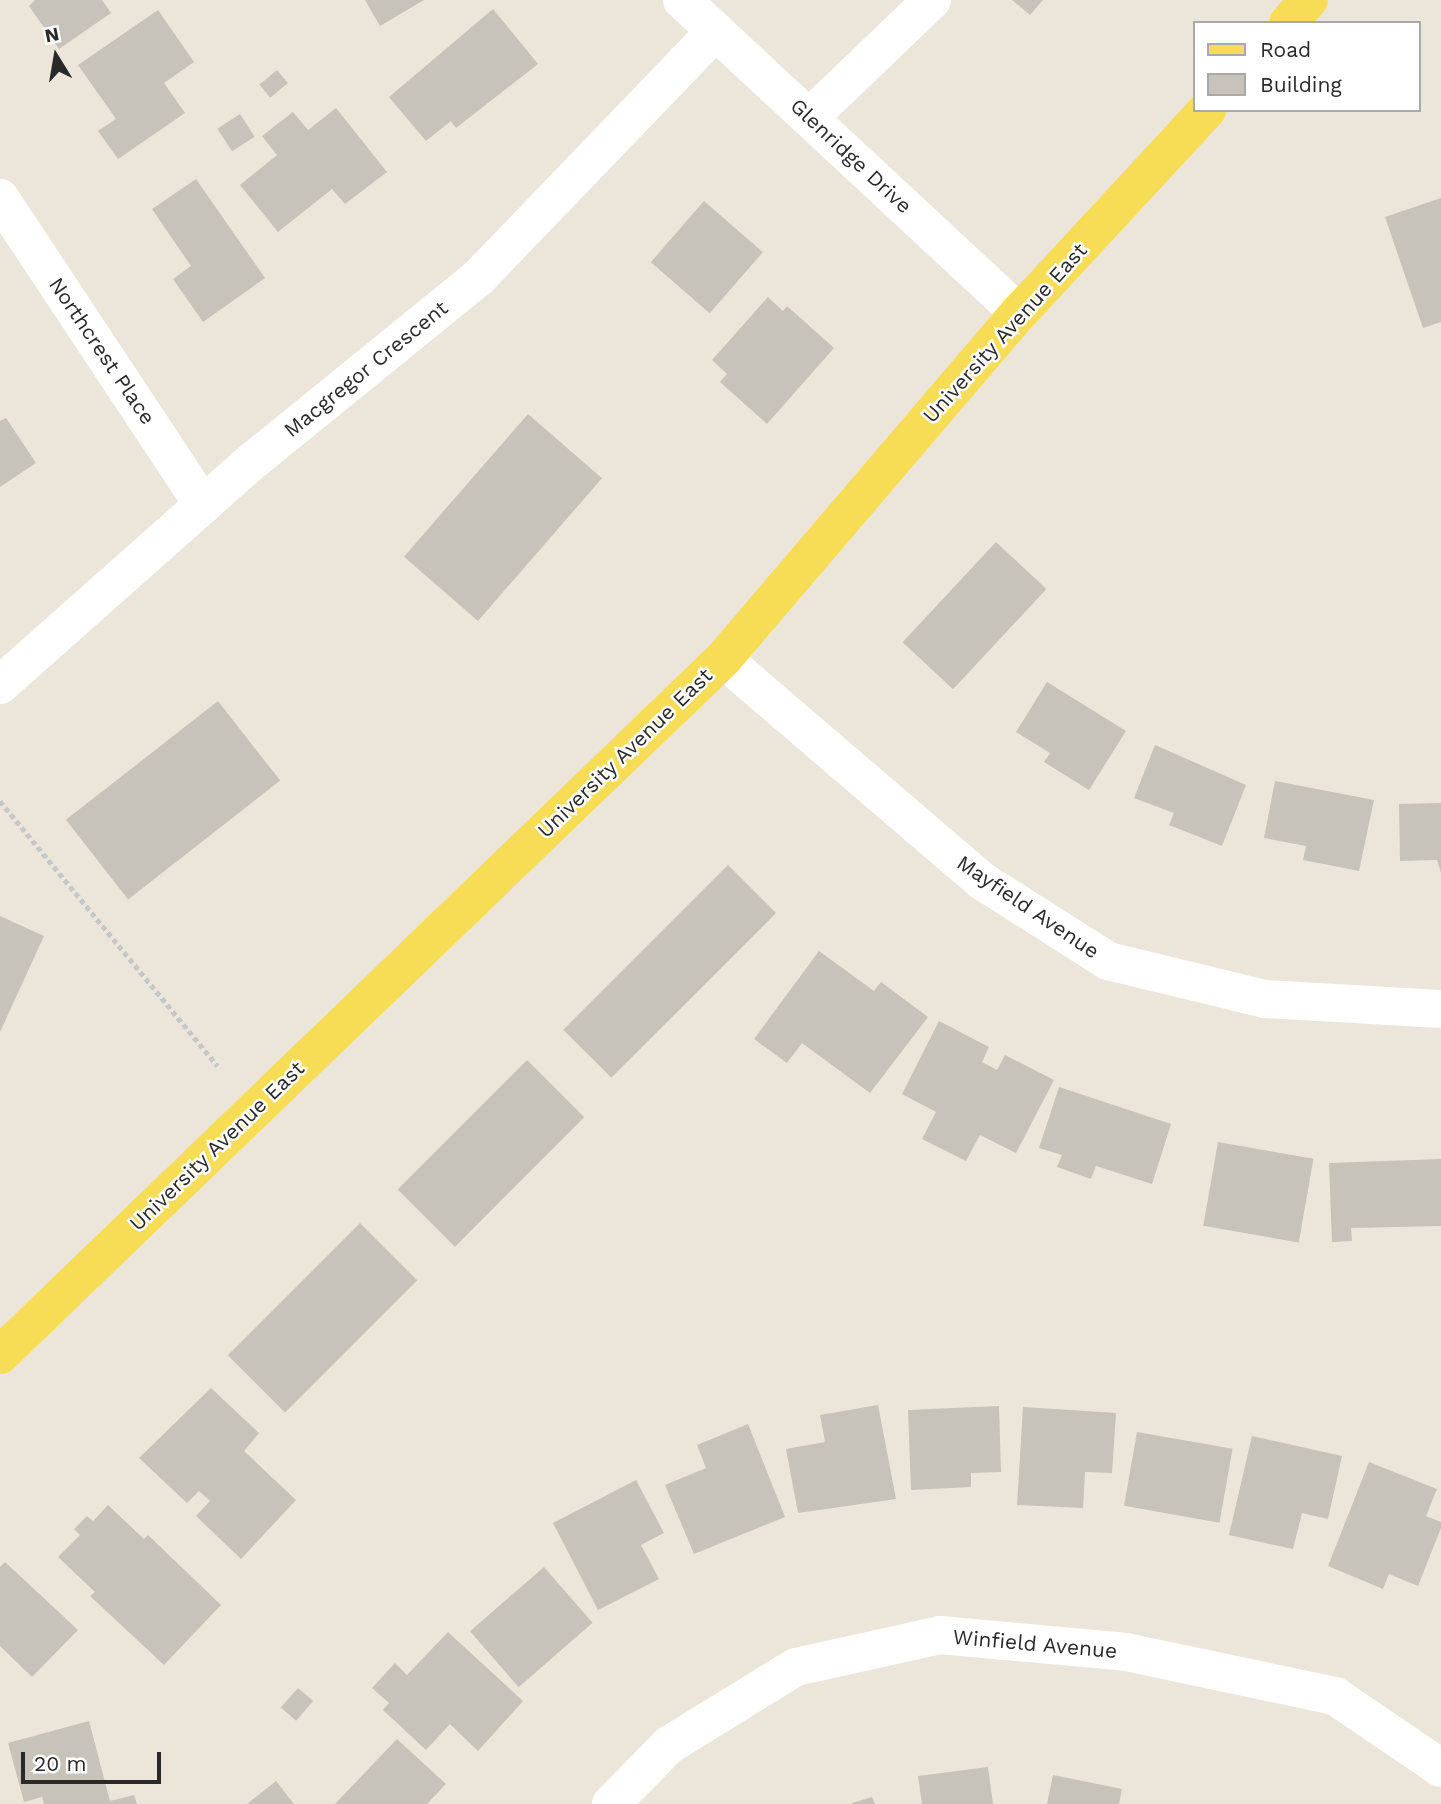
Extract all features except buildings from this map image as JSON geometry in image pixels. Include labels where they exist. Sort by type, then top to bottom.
[{"type":"main road","points":[[1290,21],[1309,0]]},
{"type":"main road","name":"University Avenue East","points":[[0,1354],[723,659],[1019,313],[1205,112]]},
{"type":"street","name":"Glenridge Drive","points":[[682,0],[714,33],[810,117],[1019,313]]},
{"type":"street","points":[[810,117],[932,0]]},
{"type":"street","name":"Macgregor Crescent","points":[[0,685],[203,505],[479,277],[714,33]]},
{"type":"street","name":"Northcrest Place","points":[[0,198],[203,505]]},
{"type":"street","name":"Mayfield Avenue","points":[[723,659],[982,881],[1108,961],[1265,999],[1441,1009]]},
{"type":"street","name":"Winfield Avenue","points":[[611,1804],[669,1745],[796,1667],[940,1635],[1126,1652],[1335,1696],[1441,1768]]},
{"type":"path","points":[[0,801],[218,1066]]}]
